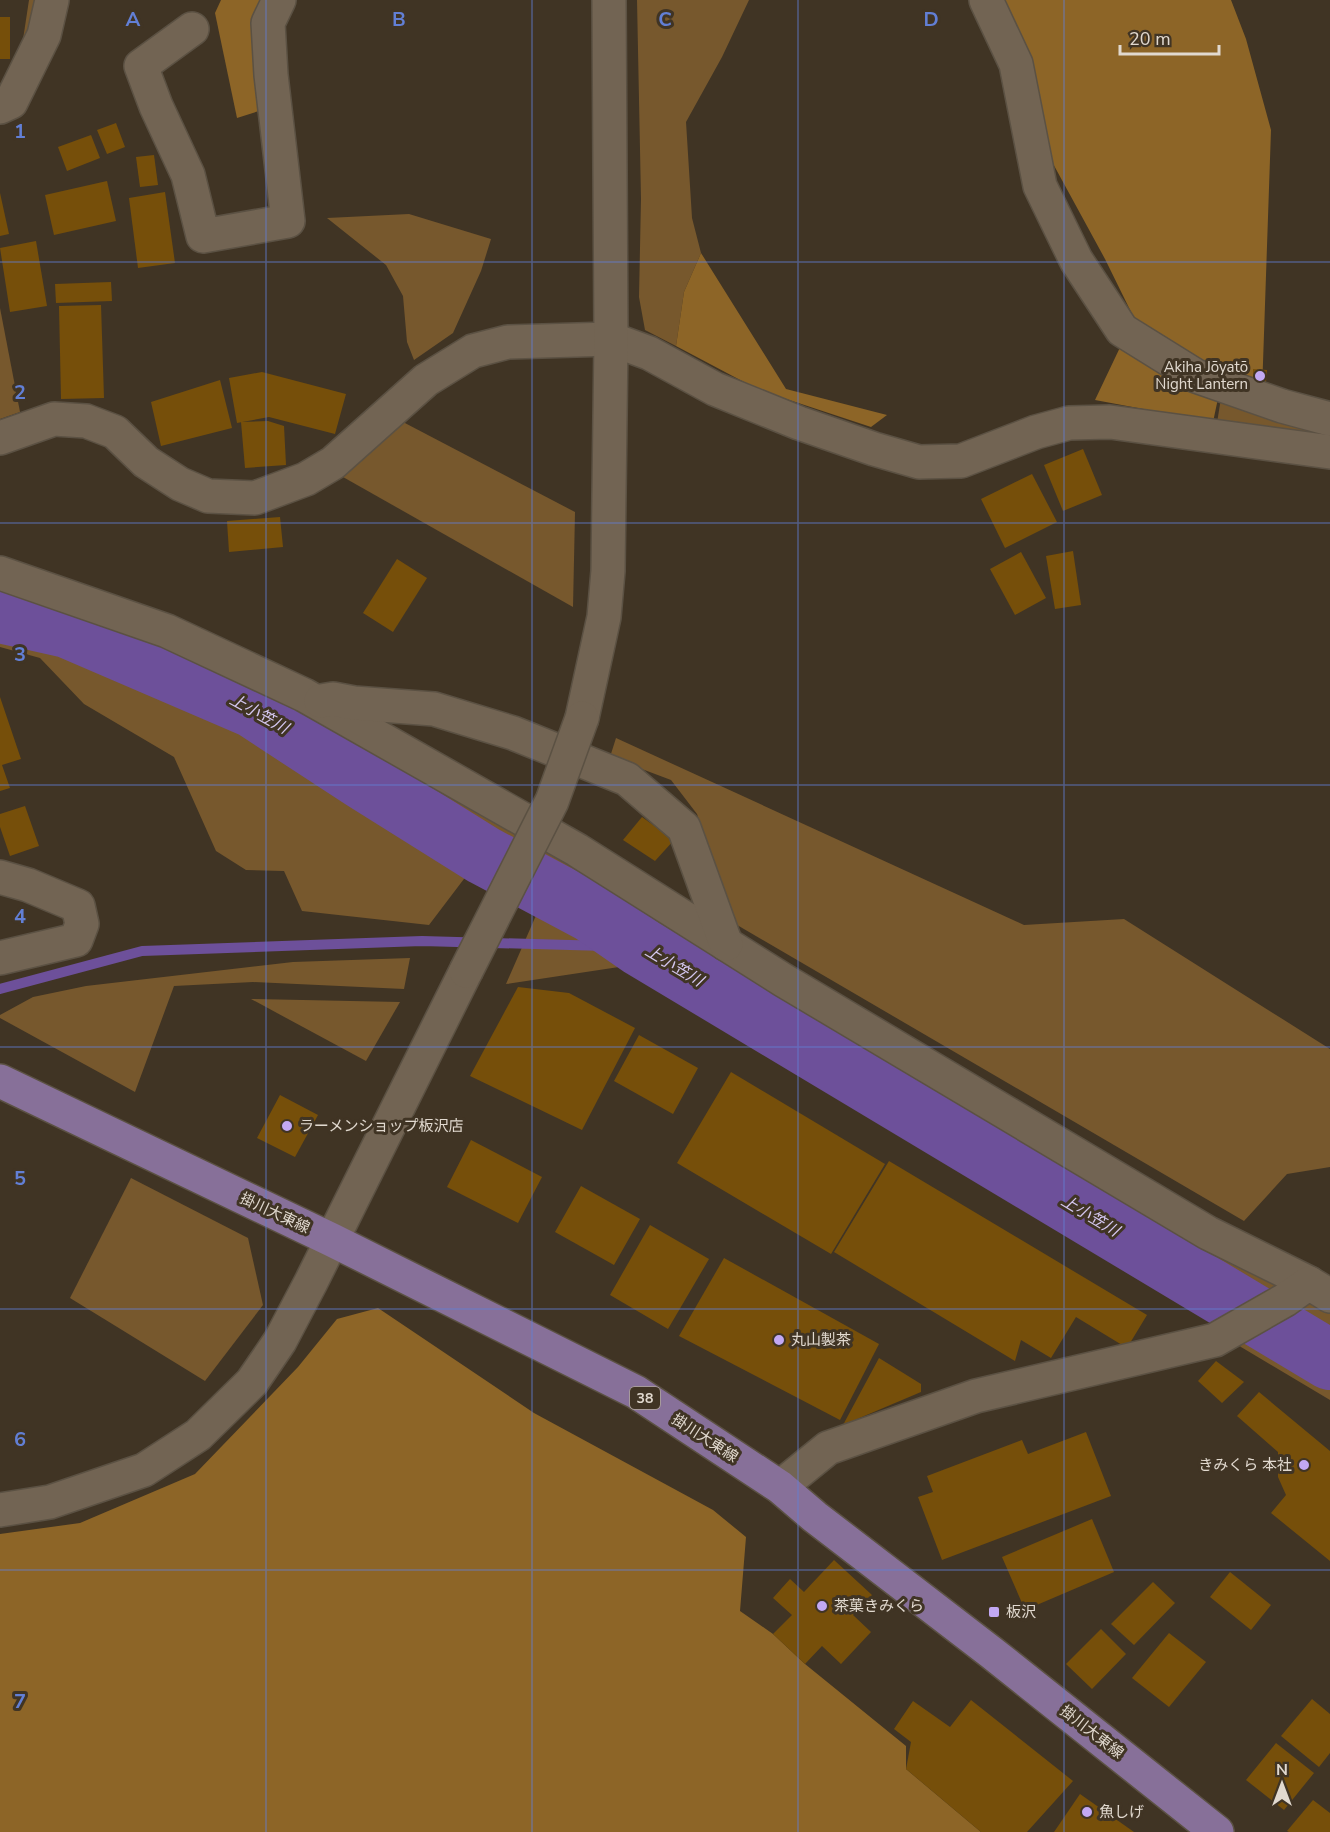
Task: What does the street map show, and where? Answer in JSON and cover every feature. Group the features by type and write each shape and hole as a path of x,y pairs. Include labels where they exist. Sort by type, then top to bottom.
{"main road":[{"name":"掛川大東線","path":"0,1081 332,1240 636,1392 780,1487 815,1517 992,1653 1218,1832"}],"street":[{"path":"0,107 11,102 44,35 52,0"},
{"path":"192,29 141,66 156,106 189,175 202,236 288,221 271,75 268,23 279,0"},
{"path":"0,1510 50,1502 144,1470 198,1435 252,1382 280,1341 552,801 582,718 604,617 608,572 611,339 609,0"},
{"path":"986,0 1016,64 1040,186 1076,260 1122,330 1196,376 1282,406 1330,419"},
{"path":"0,438 54,419 86,421 115,432 146,462 180,484 207,496 255,498 306,479 333,463 426,380 473,351 508,342 611,339 649,352 715,389 874,449 919,462 961,461 1036,432 1069,423 1110,422 1330,452"},
{"path":"0,573 167,631 315,702 577,850 783,980 1308,1293"},
{"path":"315,702 333,699 354,703 434,709 513,733 627,779 684,828 726,944"},
{"path":"0,877 28,885 78,906 82,924 76,940 0,958"},
{"path":"780,1487 828,1448 976,1396 1215,1340 1308,1293"}],"shaded area":[{"path":"29,0 50,0 17,79"},
{"path":"221,0 268,0 265,109 237,118 215,13"},
{"path":"637,0 749,0 722,57 686,122 692,218 701,253 684,292 676,346 645,330 639,297 641,199"},
{"path":"997,0 1231,0 1246,39 1271,130 1262,392 1223,375 1213,422 1095,400 1134,318 1051,160"},
{"path":"409,214 491,239 481,271 453,333 414,360 407,342 403,296 386,265 327,218"},
{"path":"701,253 786,389 887,415 871,427 759,390 676,346 684,292"},
{"path":"0,308 20,412 0,419"},
{"path":"1221,398 1330,427 1330,440 1217,423"},
{"path":"403,422 575,512 573,607 343,477"},
{"path":"0,584 139,632 363,738 841,1033 1330,1309 1330,1400 1241,1347 1188,1302 743,1036 619,967 506,984 541,904 473,867 429,925 302,911 284,871 246,870 216,851 174,757 84,704 40,658 0,647"},
{"path":"616,738 1024,925 1124,919 1330,1049 1330,1167 1287,1174 1244,1221 732,922 697,814 671,780 610,757"},
{"path":"410,958 404,989 253,982 174,986 135,1092 0,1018 0,1015 33,997 86,986 293,962"},
{"path":"251,999 400,1002 366,1061"},
{"path":"131,1178 248,1238 263,1305 205,1381 70,1298"},
{"path":"378,1308 534,1413 713,1510 746,1537 740,1611 773,1634 805,1664 906,1746 906,1769 981,1832 0,1832 0,1534 80,1523 195,1474 298,1367 337,1319"}],"building":[{"path":"0,17 10,17 10,59 0,59"},
{"path":"116,123 125,147 107,154 97,130"},
{"path":"91,135 100,158 67,171 58,147"},
{"path":"154,155 158,185 140,187 136,157"},
{"path":"107,181 116,221 54,235 45,195"},
{"path":"165,192 175,263 138,268 129,198"},
{"path":"0,193 9,234 0,236"},
{"path":"36,241 47,306 10,312 0,248"},
{"path":"111,282 112,301 56,303 55,284"},
{"path":"101,305 104,398 61,399 59,306"},
{"path":"1253,369 1267,370 1266,382 1253,381"},
{"path":"262,372 346,394 335,434 269,417 237,423 229,378"},
{"path":"220,380 232,428 161,446 151,402"},
{"path":"268,421 284,426 286,465 245,468 241,422"},
{"path":"1083,449 1102,495 1063,511 1044,465"},
{"path":"1032,474 1057,522 1005,548 981,499"},
{"path":"280,517 283,547 229,552 227,521"},
{"path":"1073,551 1081,605 1055,609 1046,556"},
{"path":"1021,552 1046,598 1015,615 990,569"},
{"path":"397,559 427,578 393,632 363,613"},
{"path":"0,697 21,759 2,765 10,788 0,791"},
{"path":"25,806 39,846 10,856 0,827 0,814"},
{"path":"642,817 674,840 655,861 623,840"},
{"path":"518,987 569,993 635,1028 582,1130 470,1076"},
{"path":"639,1035 698,1068 673,1114 614,1081"},
{"path":"731,1072 885,1164 831,1254 677,1163"},
{"name":"ラーメンショップ板沢店","path":"280,1095 318,1115 295,1157 257,1138"},
{"path":"471,1140 542,1177 518,1223 447,1187"},
{"path":"889,1161 1147,1315 1127,1348 1076,1317 1051,1358 1021,1340 1015,1361 834,1252"},
{"path":"581,1186 640,1219 614,1265 555,1232"},
{"path":"650,1225 709,1259 668,1329 610,1295"},
{"name":"丸山製茶","path":"724,1258 879,1344 840,1420 679,1336"},
{"path":"879,1358 921,1384 921,1392 843,1425"},
{"path":"1216,1361 1244,1382 1222,1403 1198,1381"},
{"name":"きみくら 本社","path":"1259,1392 1330,1451 1330,1561 1271,1513 1286,1495 1278,1477 1278,1452 1237,1416"},
{"path":"1086,1432 1111,1496 942,1560 918,1497 933,1492 927,1476 1022,1440 1028,1454"},
{"path":"1092,1519 1114,1572 1025,1610 1002,1557"},
{"name":"茶菓きみくら","path":"834,1560 872,1595 853,1615 871,1632 841,1664 822,1646 805,1664 773,1634 792,1615 773,1598 790,1579 804,1592"},
{"path":"1230,1572 1271,1605 1251,1630 1210,1597"},
{"path":"1153,1582 1175,1603 1134,1645 1111,1624"},
{"path":"1101,1629 1126,1654 1092,1689 1066,1664"},
{"path":"1169,1633 1206,1662 1169,1707 1132,1678"},
{"path":"1312,1699 1330,1714 1330,1753 1319,1767 1281,1736"},
{"path":"971,1700 1073,1781 1027,1832 981,1832 906,1769 911,1742 894,1729 913,1701 950,1727"},
{"path":"1276,1743 1314,1773 1284,1810 1246,1780"},
{"name":"魚しげ","path":"1080,1794 1134,1832 1054,1832"},
{"path":"1313,1800 1330,1813 1330,1832 1287,1831"}],"waterway":[{"name":"上小笠川","path":"0,613 67,628 253,708 483,855 592,913 641,947 1330,1360"},
{"path":"0,989 142,951 422,941 641,947"}],"place":[{"name":"Akiha Jōyatō Night Lantern","path":"1260,376"},
{"name":"ラーメンショップ板沢店","path":"287,1126"},
{"name":"丸山製茶","path":"779,1340"},
{"name":"きみくら 本社","path":"1304,1465"},
{"name":"茶菓きみくら","path":"822,1606"},
{"name":"板沢","path":"994,1612"},
{"name":"魚しげ","path":"1087,1812"}]}
